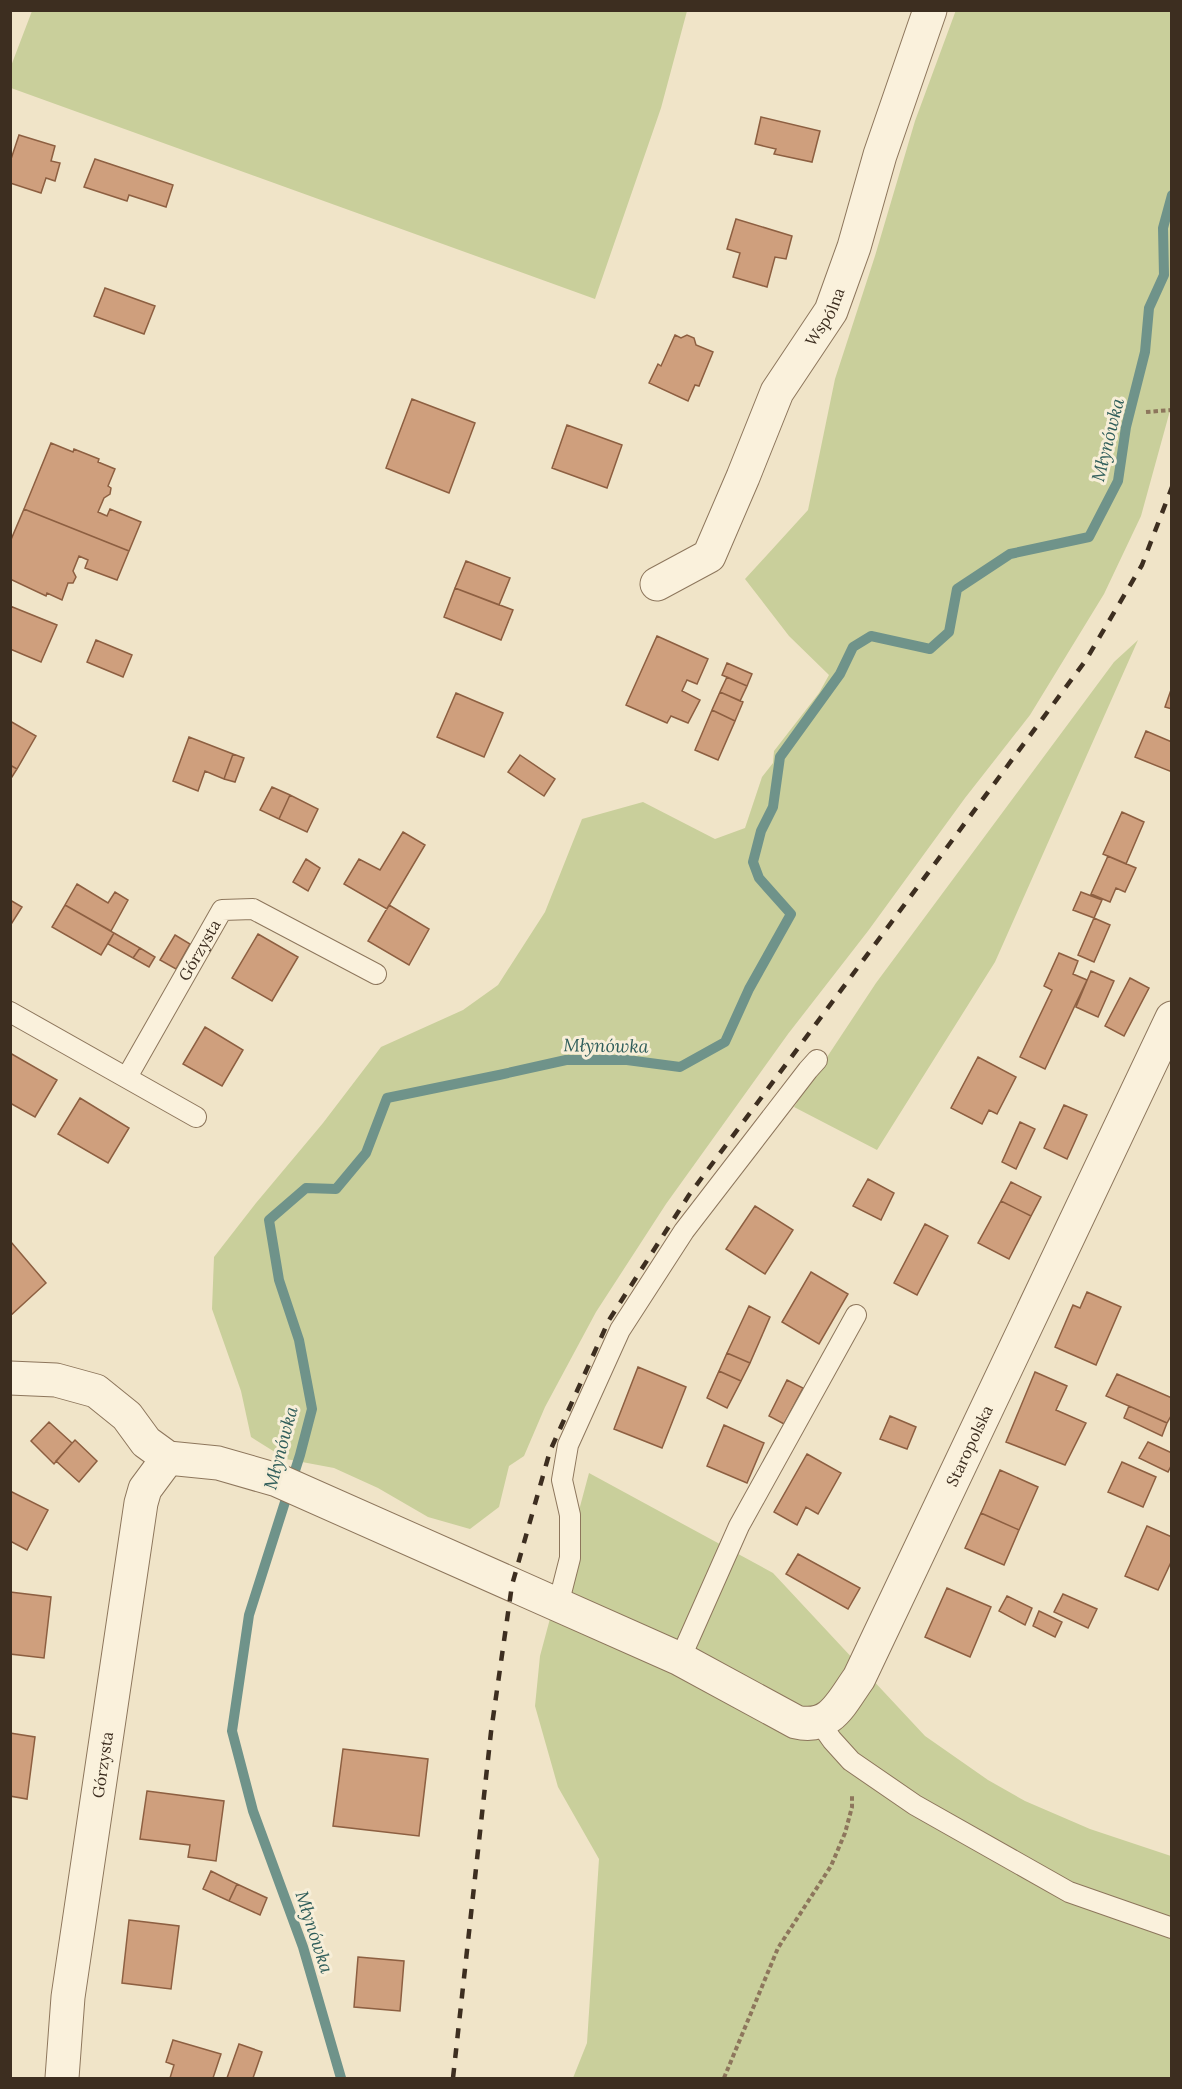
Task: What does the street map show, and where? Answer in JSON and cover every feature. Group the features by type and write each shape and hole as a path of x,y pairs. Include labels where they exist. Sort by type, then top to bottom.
{"street":[{"name":"Wspólna","path":"657,584 709,556 744,477 777,392 831,311 854,248 880,154 930,10"},
{"name":"Staropolska","path":"820,1723 832,1714 859,1678 1172,1018"},
{"path":"10,1378 56,1380 96,1391 127,1416 146,1442 168,1458 218,1463 292,1486 680,1659 796,1722 807,1725 820,1723"},
{"name":"Górzysta","path":"62,2079 68,1997 141,1503 145,1490 168,1458"}],"lane":[{"name":"Górzysta","path":"127,1077 222,910 254,909 376,974"},
{"path":"10,1012 196,1117"},
{"path":"558,1605 570,1558 570,1515 562,1480 568,1445 620,1330 684,1231 813,1065"},
{"path":"680,1659 739,1526 856,1315"},
{"path":"820,1723 851,1761 915,1805 1069,1892 1172,1928"}],"path":[{"path":"1146,412 1172,410"},
{"path":"724,2079 778,1948 831,1866 845,1833 852,1807 851,1761"}],"green space":[{"path":"32,10 687,11 661,108 595,299 11,88 11,66"},
{"path":"956,10 1171,11 1171,407 1141,516 1104,594 1030,715 788,1034 666,1204 596,1312 545,1407 524,1456 509,1466 499,1507 470,1529 428,1517 378,1488 334,1468 286,1459 251,1437 241,1391 212,1309 214,1257 323,1123 381,1047 463,1010 498,985 545,912 582,819 643,802 715,839 745,828 762,777 773,763 774,751 819,693 829,675 789,636 745,579 808,510 835,379 915,121"},
{"path":"1138,640 995,962 877,1150 794,1107 876,983 1114,662"},
{"path":"589,1473 773,1573 925,1736 988,1780 1025,1801 1090,1829 1171,1856 1171,2078 573,2078 587,2043 599,1859 558,1787 535,1706 540,1656"}],"building":[{"path":"761,117 820,131 812,162 774,154 776,149 755,144"},
{"path":"19,135 55,146 51,161 60,163 55,181 46,178 41,193 10,183 10,162"},
{"path":"95,159 173,185 166,207 129,195 127,201 84,187"},
{"path":"736,219 792,236 786,259 775,257 767,287 733,277 740,253 727,249"},
{"path":"105,288 155,306 144,334 94,316"},
{"path":"675,335 681,338 687,335 694,338 696,345 713,352 699,386 695,385 688,401 649,383 658,364 661,366"},
{"path":"412,399 475,423 449,493 386,468"},
{"path":"567,425 622,445 607,488 552,468"},
{"path":"51,443 99,459 98,462 115,469 108,486 111,488 110,494 104,498 98,512 107,516 110,509 141,522 129,551 24,509"},
{"path":"24,509 129,551 117,580 85,568 88,560 79,556 73,571 76,577 73,583 68,583 62,600 47,593 46,596 10,579 10,542"},
{"path":"466,561 510,578 499,605 455,588"},
{"path":"455,588 513,610 501,640 444,617"},
{"path":"10,606 57,625 41,662 10,649"},
{"path":"657,636 708,659 697,684 687,680 682,691 700,700 688,723 671,716 667,723 626,705"},
{"path":"96,640 132,655 123,677 87,662"},
{"path":"727,663 752,674 747,686 722,675"},
{"path":"727,677 747,686 740,701 720,692"},
{"path":"1172,687 1172,709 1165,707"},
{"path":"720,692 743,702 735,721 712,710"},
{"path":"456,693 503,713 484,757 437,737"},
{"path":"712,710 735,721 718,760 695,750"},
{"path":"10,721 36,736 17,769 10,765"},
{"path":"1146,731 1172,742 1172,772 1135,757"},
{"path":"189,737 233,754 224,779 205,771 198,791 173,781"},
{"path":"233,754 244,758 235,782 224,779"},
{"path":"520,755 555,779 544,796 508,772"},
{"path":"10,765 17,769 10,780"},
{"path":"272,787 290,795 279,819 260,810"},
{"path":"290,795 318,809 307,832 279,819"},
{"path":"1122,812 1144,822 1126,864 1103,854"},
{"path":"403,832 425,845 387,909 344,884 359,859 380,870"},
{"path":"1108,856 1136,868 1125,892 1116,888 1110,902 1091,894"},
{"path":"306,859 320,868 308,891 293,882"},
{"path":"77,884 108,903 115,892 128,900 111,931 65,905"},
{"path":"1081,892 1102,900 1094,918 1073,910"},
{"path":"10,900 22,907 10,926"},
{"path":"65,905 114,933 101,955 52,927"},
{"path":"389,905 429,929 409,965 368,941"},
{"path":"1094,918 1110,925 1094,962 1078,955"},
{"path":"114,933 140,948 133,958 108,944"},
{"path":"258,934 298,957 272,1001 232,978"},
{"path":"175,935 190,944 176,969 160,960"},
{"path":"140,948 155,957 149,967 133,958"},
{"path":"1059,953 1078,961 1073,974 1087,980 1045,1069 1020,1057 1052,990 1044,986"},
{"path":"1091,971 1114,981 1098,1017 1076,1007"},
{"path":"1130,978 1149,988 1124,1036 1105,1026"},
{"path":"205,1027 243,1050 222,1086 183,1064"},
{"path":"10,1053 57,1080 35,1117 10,1103"},
{"path":"978,1057 1016,1077 997,1114 989,1110 982,1124 951,1108"},
{"path":"80,1098 129,1128 108,1163 58,1134"},
{"path":"1064,1105 1087,1115 1067,1159 1044,1148"},
{"path":"1020,1122 1035,1129 1016,1169 1002,1162"},
{"path":"868,1179 894,1193 881,1220 853,1206"},
{"path":"1011,1182 1041,1197 1031,1216 1001,1201"},
{"path":"1001,1201 1031,1216 1009,1259 978,1243"},
{"path":"755,1206 793,1230 765,1274 726,1249"},
{"path":"925,1224 948,1236 917,1295 894,1283"},
{"path":"10,1243 46,1283 10,1316"},
{"path":"811,1272 848,1294 819,1344 782,1322"},
{"path":"1087,1292 1121,1307 1096,1365 1055,1347 1073,1305 1080,1308"},
{"path":"749,1306 770,1317 750,1363 727,1353"},
{"path":"727,1353 750,1363 741,1381 719,1371"},
{"path":"638,1367 686,1387 662,1448 614,1429"},
{"path":"719,1371 741,1381 727,1408 707,1398"},
{"path":"1035,1372 1067,1386 1056,1410 1086,1423 1065,1465 1006,1442"},
{"path":"1117,1374 1172,1398 1172,1414 1167,1423 1106,1396"},
{"path":"787,1380 803,1388 784,1424 769,1416"},
{"path":"1129,1406 1167,1423 1162,1436 1124,1418"},
{"path":"890,1416 916,1427 907,1449 880,1439"},
{"path":"49,1422 72,1443 54,1464 31,1441"},
{"path":"724,1425 764,1443 747,1483 707,1466"},
{"path":"75,1440 97,1461 79,1482 56,1461"},
{"path":"1148,1442 1172,1453 1172,1464 1168,1472 1139,1458"},
{"path":"807,1454 841,1473 818,1514 806,1507 797,1525 774,1512"},
{"path":"1122,1462 1156,1477 1143,1507 1108,1492"},
{"path":"1000,1470 1038,1487 1019,1530 981,1513"},
{"path":"10,1491 48,1510 27,1550 10,1541"},
{"path":"981,1513 1019,1530 1004,1565 965,1548"},
{"path":"1147,1526 1172,1537 1172,1560 1158,1590 1125,1576"},
{"path":"798,1554 860,1588 848,1609 786,1574"},
{"path":"947,1588 991,1607 970,1657 925,1637"},
{"path":"10,1592 51,1597 44,1658 10,1654"},
{"path":"1063,1594 1097,1609 1088,1628 1054,1612"},
{"path":"1007,1596 1032,1608 1025,1625 999,1611"},
{"path":"1039,1611 1062,1622 1055,1637 1033,1626"},
{"path":"10,1733 35,1737 27,1799 10,1796"},
{"path":"343,1749 428,1759 419,1836 333,1826"},
{"path":"147,1791 224,1801 216,1861 188,1857 190,1845 140,1839"},
{"path":"211,1871 237,1884 229,1901 203,1889"},
{"path":"237,1884 267,1898 260,1915 229,1901"},
{"path":"129,1920 179,1926 171,1989 122,1983"},
{"path":"358,1957 404,1961 400,2011 354,2007"},
{"path":"173,2040 221,2054 213,2078 170,2078 174,2065 166,2062"},
{"path":"239,2044 262,2052 253,2078 227,2078"}],"waterway":[{"name":"Młynówka","path":"341,2078 303,1947 253,1811 232,1731 249,1615 300,1455 312,1409 299,1340 279,1280 269,1220 306,1188 336,1189 366,1153 387,1098 566,1060 627,1060 680,1067 725,1042 749,989 791,914 759,878 753,862 761,831 773,807 780,757 840,674 853,647 871,636 930,649 949,632 957,589 1010,554 1089,537 1118,481 1126,427 1145,352 1149,308 1164,275 1163,228 1172,195"}],"railway":[{"path":"453,2078 491,1732 512,1585 550,1451 609,1320 689,1195 1086,660 1142,565 1172,487"}]}
